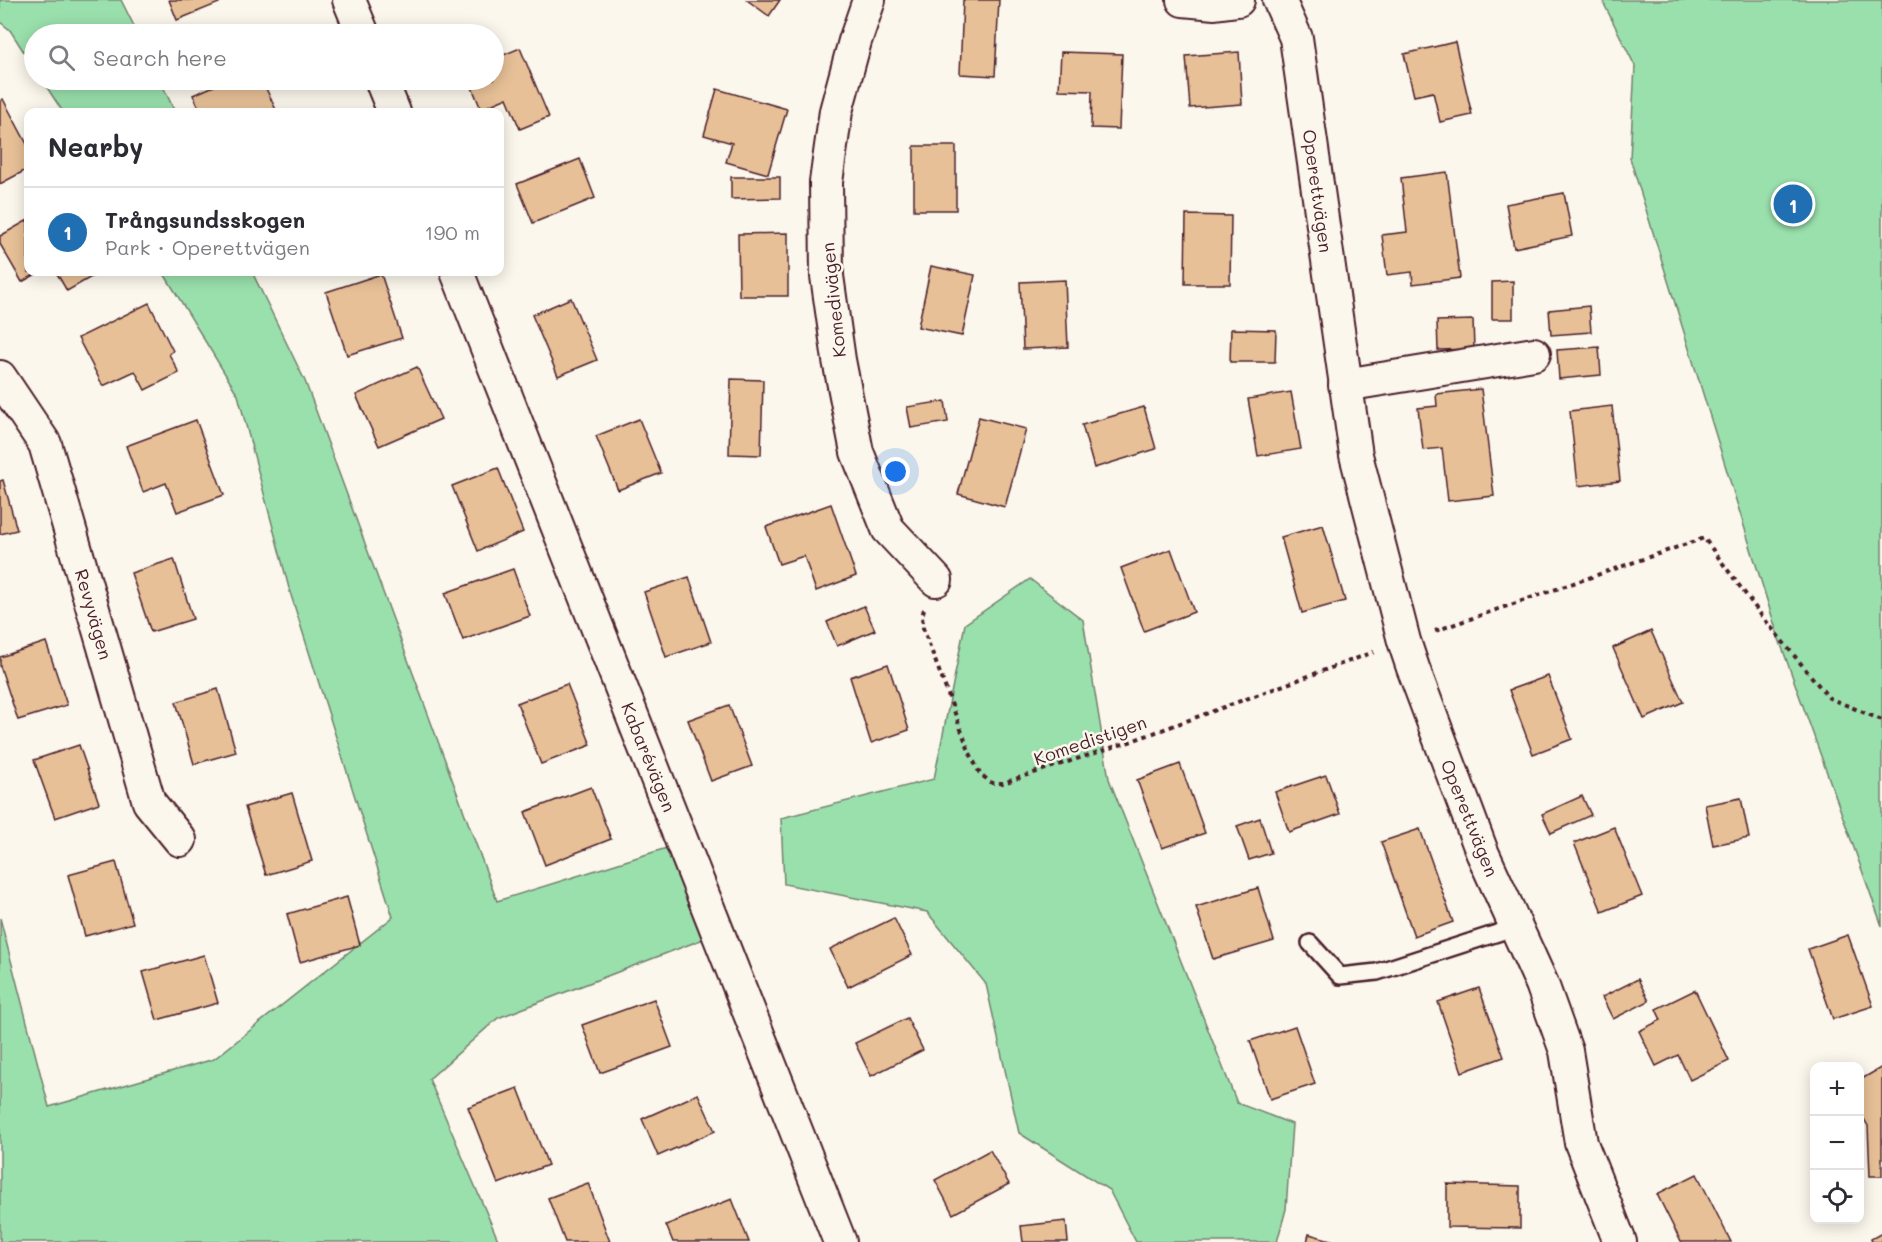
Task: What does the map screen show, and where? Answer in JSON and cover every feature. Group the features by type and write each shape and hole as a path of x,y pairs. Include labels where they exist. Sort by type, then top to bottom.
{"street":[{"path":"349,0 359,24"},
{"name":"Komedivägen","path":"869,0 855,41 835,123 826,182 827,276 839,360 857,452 888,529 936,580"},
{"path":"1183,0 1215,3 1238,0"},
{"name":"Operettvägen","path":"1280,0 1296,38 1356,455 1404,641 1482,852 1542,984 1566,1051 1581,1143 1620,1242"},
{"path":"385,90 392,108"},
{"name":"Kabarévägen","path":"459,276 840,1242"},
{"path":"1346,385 1534,354"},
{"name":"Revyvägen","path":"2,386 45,444 149,801 180,840"}],"lane":[{"path":"1310,943 1340,976 1377,972 1516,927"}],"path":[{"path":"1404,641 1538,597 1704,538 1761,615 1829,698 1882,720"},
{"name":"Komedistigen","path":"936,580 922,616 922,628 969,751 980,774 992,783 1003,783 1129,742 1404,641"}],"green space":[{"path":"0,0 121,0 133,24 24,24 24,52 10,30 0,22"},
{"path":"1605,0 1882,0 1882,926 1779,639 1630,158 1635,66 1604,4"},
{"path":"49,90 165,90 173,108 60,108"},
{"path":"165,276 254,276 305,381 497,901 670,847 706,938 498,1018 429,1079 499,1242 0,1242 0,918 49,1107 214,1059 393,917 290,592 238,395"},
{"path":"1030,579 1083,620 1109,779 1237,1103 1292,1124 1286,1209 1277,1242 1136,1242 1109,1190 1019,1133 986,984 927,912 784,884 781,818 934,779 965,624"}],"building":[{"path":"169,0 217,0 219,3 177,20"},
{"path":"747,0 780,0 769,16"},
{"path":"963,0 999,0 995,76 960,74"},
{"path":"1455,42 1472,115 1440,122 1433,92 1414,96 1404,54"},
{"path":"520,48 549,117 520,129 507,98 481,108 473,90 504,90 504,55"},
{"path":"1061,52 1122,54 1119,129 1091,128 1092,91 1059,90"},
{"path":"1239,52 1242,104 1190,108 1186,56"},
{"path":"717,89 787,109 768,174 726,162 732,143 704,135"},
{"path":"205,90 267,90 275,108 199,108 193,95"},
{"path":"3,99 24,138 24,171 0,184 0,101"},
{"path":"914,146 956,146 956,210 914,210"},
{"path":"580,159 595,198 533,223 517,184"},
{"path":"1447,172 1460,278 1413,284 1412,272 1387,275 1382,235 1407,232 1401,178"},
{"path":"731,177 780,177 780,198 731,199"},
{"path":"1564,193 1572,236 1514,248 1506,204"},
{"path":"1186,215 1231,216 1230,284 1185,284"},
{"path":"24,222 24,276 33,276 22,282 0,244 0,236"},
{"path":"788,233 788,296 739,296 738,234"},
{"path":"931,266 975,275 962,336 918,327"},
{"path":"58,276 93,276 67,291"},
{"path":"375,276 382,276 402,338 347,355 326,292"},
{"path":"1065,280 1068,347 1023,349 1020,282"},
{"path":"1513,281 1513,319 1492,319 1492,282"},
{"path":"571,298 597,360 558,376 532,315"},
{"path":"149,303 173,351 169,354 179,373 145,390 135,371 103,386 78,338"},
{"path":"1589,306 1591,332 1551,335 1549,310"},
{"path":"1473,320 1474,349 1438,350 1437,321"},
{"path":"1231,329 1276,330 1275,362 1230,362"},
{"path":"1599,347 1601,375 1559,379 1557,350"},
{"path":"417,367 441,419 379,446 356,395"},
{"path":"731,379 763,380 761,455 729,454"},
{"path":"1481,389 1494,496 1448,501 1442,448 1423,450 1418,408 1437,406 1436,394"},
{"path":"1291,392 1301,449 1258,456 1248,399"},
{"path":"945,401 948,422 911,428 907,407"},
{"path":"1612,406 1620,481 1578,486 1570,411"},
{"path":"1144,407 1156,449 1094,468 1082,425"},
{"path":"979,417 1026,429 1005,507 958,494"},
{"path":"639,419 661,473 618,490 596,436"},
{"path":"196,420 224,495 177,512 166,483 143,492 126,446"},
{"path":"498,468 523,532 478,551 452,486"},
{"path":"3,480 17,530 0,534 0,481"},
{"path":"831,504 856,576 816,591 804,556 779,564 766,527"},
{"path":"1323,525 1345,601 1302,613 1281,537"},
{"path":"1171,549 1194,612 1144,631 1121,568"},
{"path":"174,559 193,619 151,632 131,573"},
{"path":"513,569 530,616 463,640 445,593"},
{"path":"689,577 711,642 666,657 644,592"},
{"path":"864,606 875,630 837,646 827,622"},
{"path":"1651,631 1683,702 1644,719 1613,648"},
{"path":"46,642 67,705 18,720 0,666 0,657"},
{"path":"888,664 909,730 871,743 850,677"},
{"path":"1548,676 1572,739 1533,754 1509,690"},
{"path":"567,684 591,745 541,764 517,703"},
{"path":"218,689 236,752 194,764 176,702"},
{"path":"729,705 752,766 711,781 688,720"},
{"path":"79,745 99,803 55,818 34,760"},
{"path":"1180,764 1205,833 1162,848 1137,780"},
{"path":"1326,775 1340,814 1289,832 1275,792"},
{"path":"591,787 611,839 545,865 525,812"},
{"path":"292,793 312,861 266,875 245,807"},
{"path":"1582,796 1591,815 1551,833 1542,814"},
{"path":"1741,798 1749,838 1713,845 1705,805"},
{"path":"1260,818 1271,853 1249,860 1237,826"},
{"path":"1614,827 1642,896 1602,912 1574,843"},
{"path":"1420,829 1453,922 1414,936 1381,842"},
{"path":"116,862 133,923 85,936 68,875"},
{"path":"1258,888 1274,941 1213,959 1196,907"},
{"path":"347,897 360,945 300,962 287,914"},
{"path":"894,918 912,955 848,987 830,949"},
{"path":"1848,935 1873,1006 1833,1019 1808,949"},
{"path":"204,955 218,1003 157,1020 143,972"},
{"path":"1638,979 1649,1001 1613,1019 1602,997"},
{"path":"1479,988 1504,1057 1462,1072 1438,1002"},
{"path":"1695,990 1729,1061 1690,1080 1678,1055 1656,1066 1639,1031 1661,1020 1656,1009"},
{"path":"654,999 672,1047 600,1073 582,1025"},
{"path":"907,1018 923,1050 871,1076 855,1043"},
{"path":"1295,1026 1315,1084 1270,1099 1250,1041"},
{"path":"1882,1067 1882,1176 1870,1176 1868,1126 1864,1119 1864,1078"},
{"path":"518,1088 548,1165 498,1184 468,1107"},
{"path":"698,1094 715,1131 658,1156 642,1119"},
{"path":"990,1150 1009,1184 953,1214 935,1180"},
{"path":"1697,1174 1731,1242 1681,1242 1657,1194"},
{"path":"588,1183 610,1242 565,1242 548,1198"},
{"path":"1447,1184 1520,1186 1520,1228 1447,1227"},
{"path":"732,1199 749,1242 673,1242 666,1225"},
{"path":"1066,1221 1068,1242 1023,1242 1021,1226"},
{"path":"1882,1233 1882,1242 1872,1242 1871,1239"},
{"path":"1309,1234 1338,1242 1307,1242"}],"place":[{"name":"Trångsundsskogen","path":"1793,204"}]}
